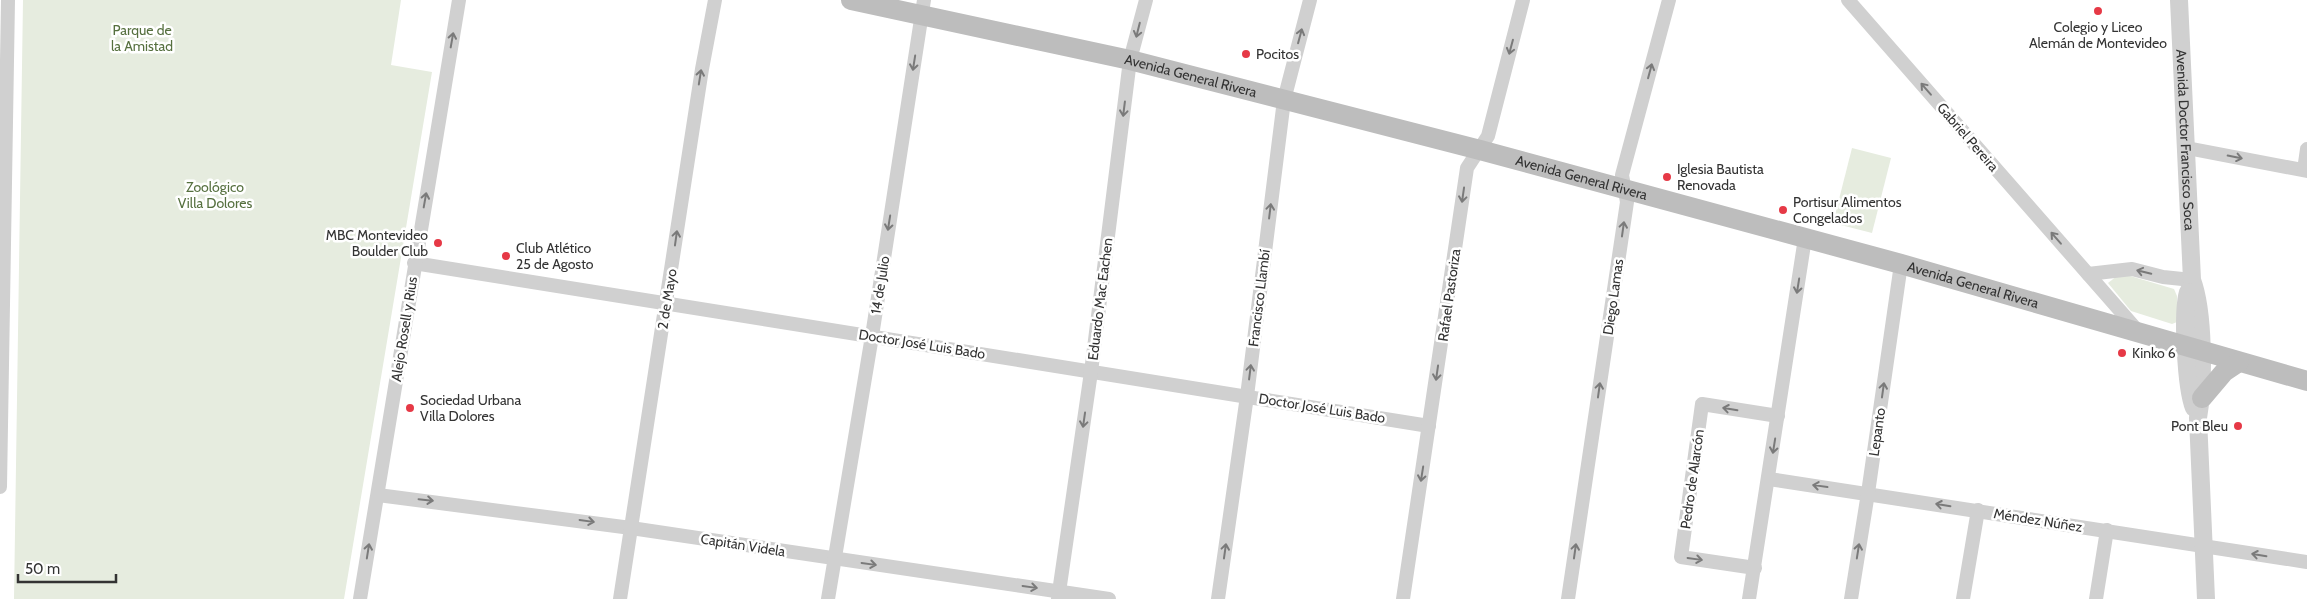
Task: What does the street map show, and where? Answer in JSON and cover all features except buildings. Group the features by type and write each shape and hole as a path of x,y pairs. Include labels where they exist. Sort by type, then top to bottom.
{"main road":[{"name":"Avenida General Rivera","path":"851,0 923,7 1480,150 1901,264 2137,330 2193,349 2307,381"},
{"path":"2202,398 2224,372 2239,362"}],"street":[{"path":"0,487 1,217 4,43 8,0"},
{"name":"Alejo Rosell y Rius","path":"360,599 414,263 459,0"},
{"name":"2 de Mayo","path":"620,599 702,69 715,0"},
{"name":"Eduardo Mac Eachen","path":"1059,595 1091,372 1130,60 1146,0"},
{"name":"Francisco Llambí","path":"1218,599 1247,396 1284,100 1310,0"},
{"name":"Rafael Pastoriza","path":"1403,599 1467,168 1488,136 1523,0"},
{"name":"Diego Lamas","path":"1568,599 1627,202 1622,175 1669,0"},
{"name":"Gabriel Pereira","path":"1848,0 2137,330"},
{"name":"Avenida Doctor Francisco Soca","path":"2179,0 2192,280 2197,294 2190,398 2198,418"},
{"name":"14 de Julio","path":"828,599 872,336 923,7"},
{"path":"2187,148 2306,171 2307,149"},
{"path":"1749,599 1806,238"},
{"name":"Doctor José Luis Bado","path":"414,263 1429,426"},
{"name":"Lepanto","path":"1851,599 1901,264"},
{"path":"2088,274 2132,268 2163,276 2192,280"},
{"name":"Avenida Doctor Francisco Soca","path":"2193,349 2202,398 2198,418 2206,599"},
{"name":"Pedro de Alarcón","path":"1755,568 1681,557 1702,404 1778,416"},
{"name":"Méndez Núñez","path":"1768,479 2307,562"},
{"name":"Capitán Videla","path":"378,495 631,528 835,558 1059,595 1109,599"},
{"path":"1963,599 1978,510"},
{"path":"2096,599 2107,530"}],"green space":[{"name":"Zoológico Villa Dolores","path":"23,0 401,0 391,65 432,72 344,599 14,599"},
{"path":"1852,148 1891,158 1872,233 1833,223"},
{"path":"2127,275 2174,289 2177,296 2177,322 2172,324 2131,311 2108,283 2117,276"}],"place":[{"name":"Colegio y Liceo Alemán de Montevideo","path":"2098,11"},
{"name":"Pocitos","path":"1246,54"},
{"name":"Iglesia Bautista Renovada","path":"1667,177"},
{"name":"Portisur Alimentos Congelados","path":"1783,210"},
{"name":"MBC Montevideo Boulder Club","path":"438,243"},
{"name":"Club Atlético 25 de Agosto","path":"506,256"},
{"name":"Kinko 6","path":"2122,353"},
{"name":"Sociedad Urbana Villa Dolores","path":"410,408"},
{"name":"Pont Bleu","path":"2238,426"}],"park label":[{"name":"Parque de la Amistad","path":"142,38"}]}
